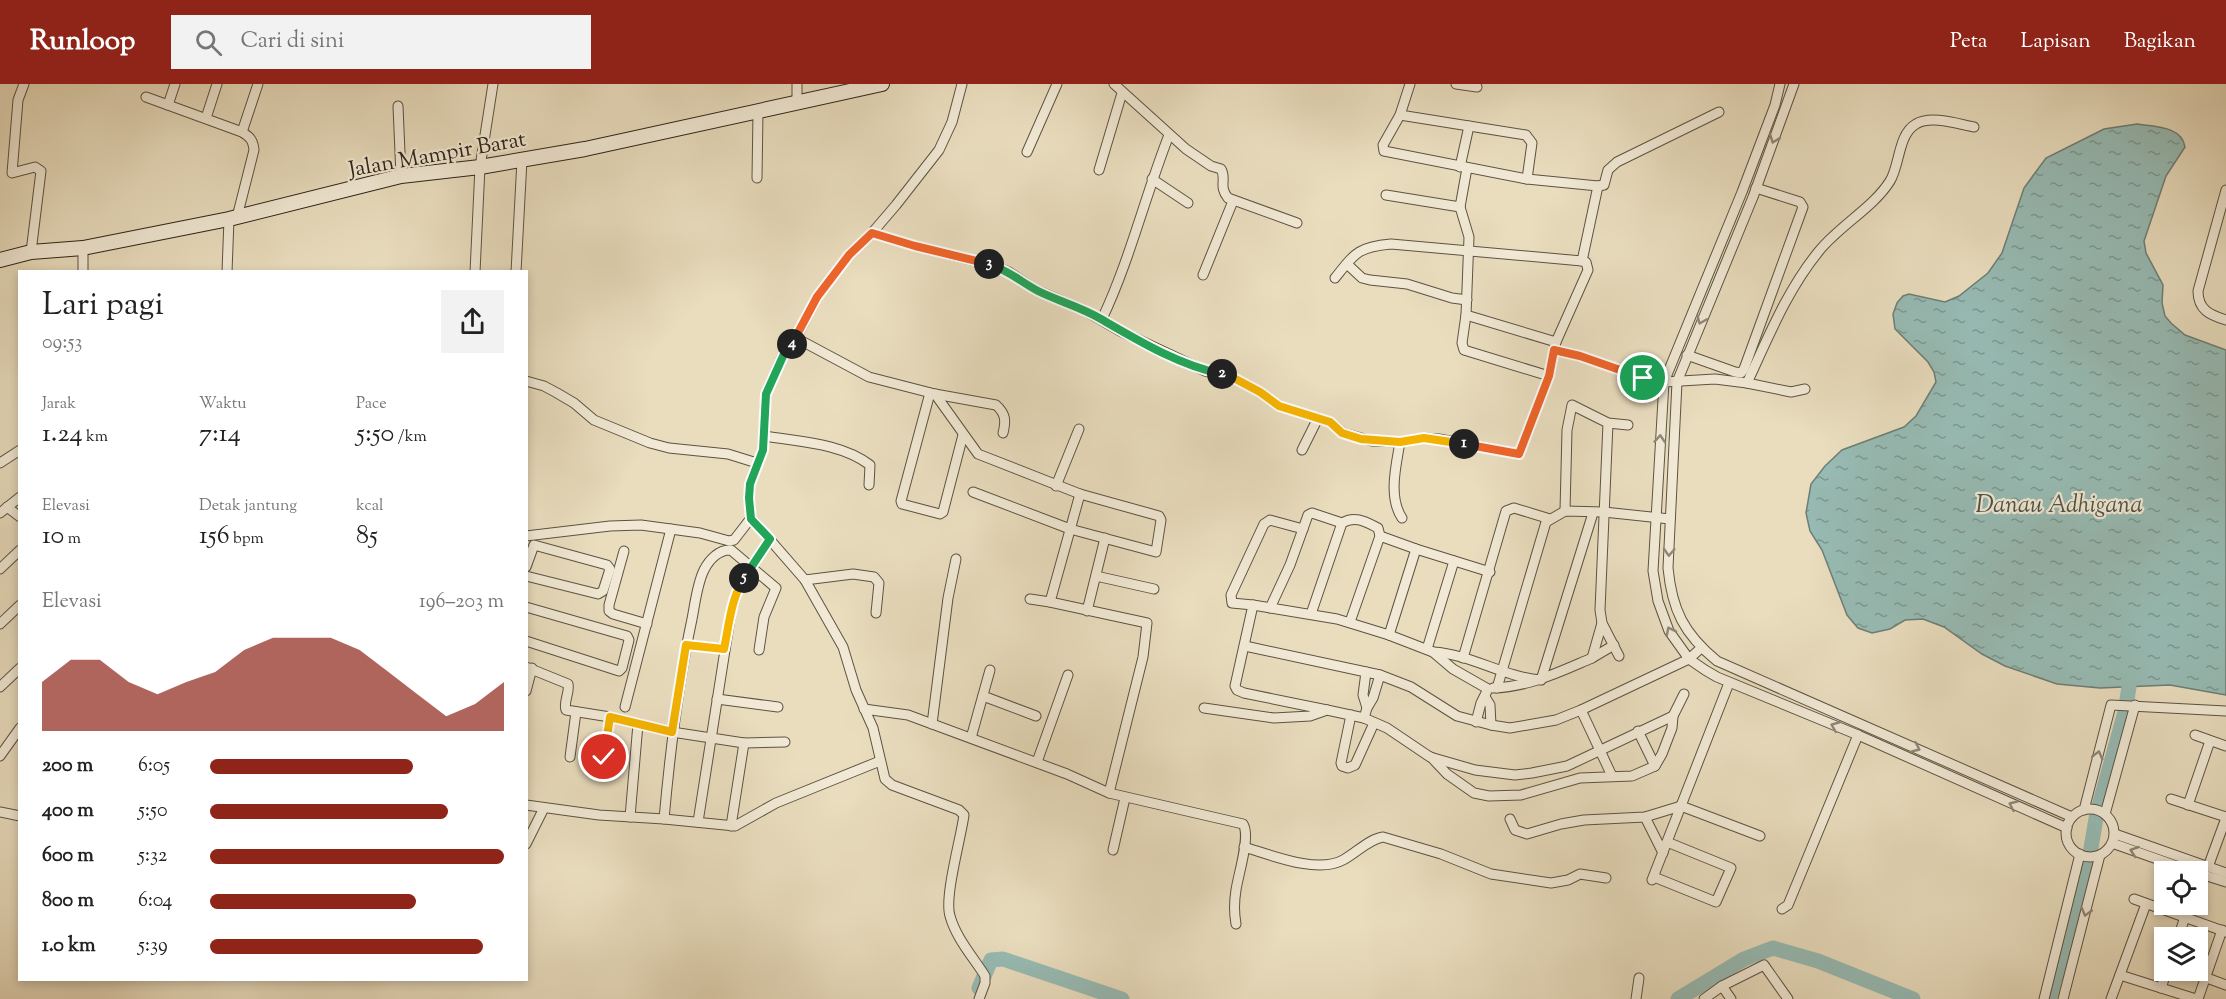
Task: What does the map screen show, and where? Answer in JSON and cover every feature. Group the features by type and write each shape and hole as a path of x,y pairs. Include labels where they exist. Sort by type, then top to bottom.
{"street":[{"path":"12,173 18,100 24,84"},
{"path":"168,105 175,84"},
{"path":"206,118 217,84"},
{"path":"242,132 258,84"},
{"path":"475,270 480,167 493,84"},
{"path":"797,84 797,103"},
{"name":"Jalan Mampir Barat","path":"0,260 31,252 83,248 233,218 401,176 522,160 882,84"},
{"path":"962,84 952,122 939,150 872,233 849,255 817,297 796,338 784,354 766,394 763,450 750,484 749,498 751,519 805,580 843,647 864,709 873,728 885,779 892,785 959,810 964,815 949,898 949,914 955,929 985,976 979,999"},
{"path":"1027,152 1057,84"},
{"path":"1114,84 1155,119 1169,135 1200,159 1221,169 1224,193 1233,201 1297,223"},
{"path":"1410,84 1400,115 1383,145 1384,151 1527,179 1598,186 1604,185 1608,170 1617,162 1719,112"},
{"path":"1456,84 1477,87"},
{"path":"1780,84 1775,105 1742,192 1664,382 1653,571 1658,601 1670,631 1689,659 1717,677 1858,735 2067,828"},
{"path":"1794,84 1755,192 1686,355 1677,382 1668,568 1673,602 1683,624 1701,648 1717,661 2072,817"},
{"path":"1099,170 1122,93"},
{"path":"146,96 242,132 253,142 254,150 233,218 226,270"},
{"path":"398,106 401,176"},
{"path":"758,112 758,178"},
{"path":"1400,115 1528,137 1532,143 1527,179"},
{"path":"1747,383 1780,310 1819,250 1863,208 1875,200 1892,179 1906,134 1911,127 1917,123 1929,121 1974,127"},
{"path":"1469,126 1460,207 1469,237 1467,300 1462,344 1464,350 1549,376"},
{"path":"1101,319 1127,260 1152,179 1169,135"},
{"path":"516,270 522,160"},
{"path":"0,175 35,167 41,171 31,252"},
{"path":"1152,179 1188,203"},
{"path":"1582,261 1598,186"},
{"path":"2226,190 2198,291 2198,300 2202,309 2226,320"},
{"path":"1686,355 1741,373 1803,207 1800,201 1755,192 1742,192"},
{"path":"1386,195 1460,207"},
{"path":"1203,275 1233,201"},
{"path":"872,233 995,266 1009,272 1036,290 1101,319 1120,331 1204,371 1230,376 1260,392 1279,406 1330,422 1342,433 1361,439 1400,442 1424,438 1439,439 1519,454 1549,376 1555,346 1588,270 1586,262 1391,244 1371,246 1360,250 1335,278"},
{"path":"83,248 83,270"},
{"path":"1347,264 1362,278 1407,284 1443,296 1467,300"},
{"path":"1466,315 1643,378 1664,382 1715,379 1791,392 1805,389"},
{"path":"796,338 869,377 932,393 996,405 1005,417 1003,433"},
{"path":"528,382 557,393 594,420 650,443 669,448 728,454 758,464"},
{"path":"932,393 902,504 940,514 944,512 963,435"},
{"path":"932,393 978,454 1056,486 1161,518 1155,552 1070,529 973,492"},
{"path":"1565,511 1567,430 1572,405 1608,423 1628,424"},
{"path":"1302,450 1318,418"},
{"path":"1592,658 1602,623 1600,585 1608,423"},
{"path":"1056,486 1079,429"},
{"path":"765,436 824,446 863,459 870,465 868,485"},
{"path":"1400,442 1395,480 1395,508 1402,518"},
{"path":"0,463 18,451"},
{"path":"1050,602 1080,494"},
{"path":"18,498 4,510 18,516"},
{"path":"1463,658 1508,509 1514,508 1550,519"},
{"path":"1476,722 1481,703 1502,672 1544,526 1550,519 1565,511 1604,512 1670,519"},
{"path":"1270,608 1287,573 1306,517 1312,513 1342,523"},
{"path":"1541,680 1593,513"},
{"path":"528,562 534,545 531,535 610,526 641,525 729,541 734,540 751,519"},
{"path":"1311,614 1342,523 1356,519 1378,528 1380,536 1350,622"},
{"path":"1303,529 1270,520 1264,525 1230,599 1232,603 1350,622 1430,651 1446,653 1526,679 1541,680"},
{"path":"625,707 671,529"},
{"path":"1380,536 1490,572"},
{"path":"1087,611 1105,538"},
{"path":"698,822 731,612 739,586 770,539"},
{"path":"528,576 598,594 603,591 610,569 607,565 534,545"},
{"path":"1389,636 1416,549"},
{"path":"664,819 672,732 686,645 704,570 718,553 724,550 731,550 776,588 764,617 759,650"},
{"path":"624,551 609,611 647,624"},
{"path":"0,569 18,552"},
{"path":"932,724 936,707 948,598 956,559"},
{"path":"1430,651 1454,561"},
{"path":"805,580 853,574 874,577 879,583 876,613"},
{"path":"1096,576 1154,589"},
{"path":"1030,598 1147,623 1143,657 1109,794"},
{"path":"1253,605 1235,686 1237,690 1364,718 1430,757 1447,774 1474,793 1489,796 1521,795 1580,778 1632,776 1655,766 1668,741 1673,716 1684,694"},
{"path":"0,609 4,620 18,607"},
{"path":"528,608 627,636 629,640 622,668 619,671 528,642"},
{"path":"1602,623 1619,656"},
{"path":"686,645 724,649"},
{"path":"1245,645 1380,675 1411,687 1457,716 1510,728 1556,720 1581,710 1689,659 1701,648"},
{"path":"1430,651 1453,669 1490,691 1541,680 1592,658 1614,645"},
{"path":"529,667 568,684 565,709 672,732 744,743 785,742"},
{"path":"0,687 18,670"},
{"path":"971,738 990,670"},
{"path":"1366,672 1363,695 1366,708"},
{"path":"1037,762 1068,675"},
{"path":"1364,718 1380,675"},
{"path":"1667,842 1731,868 1716,902 1653,878 1663,853 1667,842 1681,806 1730,683"},
{"path":"1490,691 1491,725"},
{"path":"983,696 1036,716"},
{"path":"717,699 778,707"},
{"path":"2085,810 2111,705 2115,703 2226,711"},
{"path":"2103,813 2133,705"},
{"path":"1204,708 1274,718 1310,716 1327,710"},
{"path":"864,709 908,715 1037,762 1109,794 1244,824 1245,847 1234,912 1236,924"},
{"path":"1581,710 1612,776"},
{"path":"570,757 576,712"},
{"path":"1351,715 1342,766 1350,768 1355,765 1374,723"},
{"path":"1430,757 1475,770 1515,775 1567,766 1673,716"},
{"path":"604,757 610,717"},
{"path":"630,817 638,724"},
{"path":"0,756 18,731"},
{"path":"1638,731 1655,766"},
{"path":"1782,909 1788,905 1858,735"},
{"path":"2195,735 2226,746"},
{"path":"2188,804 2210,741"},
{"path":"731,826 744,743"},
{"path":"528,805 599,815 739,825 776,803 880,761"},
{"path":"1962,782 1966,770"},
{"path":"1113,850 1125,798"},
{"path":"2171,799 2226,818 2208,867 2226,873"},
{"path":"1510,819 1515,830 1527,834 1584,820 1645,817 1681,806 1760,836"},
{"path":"528,840 544,808"},
{"path":"2063,999 2099,856 2114,839 2113,824 2103,813 2085,810 2072,817 2067,828 2067,840 2072,850 2082,855 2099,856"},
{"path":"0,812 18,816"},
{"path":"1645,817 1663,853"},
{"path":"1245,847 1287,861 1331,865 1354,854 1374,839 1383,837 1441,854 1491,874 1551,883 1568,880 1581,874 1606,878"},
{"path":"2114,839 2188,861"},
{"path":"2114,839 2169,861"},
{"path":"2044,999 2082,855"},
{"path":"2208,876 2226,882"},
{"path":"2134,899 2224,931 2208,975"},
{"path":"2111,999 2146,904"},
{"path":"2182,927 2185,917"},
{"path":"1704,999 1722,986 1764,965 1788,999"},
{"path":"2120,975 2197,999 2206,981"},
{"path":"1636,999 1639,978"},
{"path":"2208,978 2226,985"},
{"path":"2161,988 2163,981"},
{"path":"1722,986 1731,999"}],"water":[{"name":"Danau Adhigana","path":"2137,124 2173,131 2183,140 2185,147 2166,176 2144,241 2146,253 2163,285 2162,303 2165,316 2185,335 2226,350 2226,695 2170,685 2100,688 2057,684 2005,666 1982,654 1944,627 1923,619 1905,620 1890,629 1872,633 1858,628 1847,615 1822,550 1810,531 1806,513 1811,484 1825,466 1842,450 1904,427 1916,416 1936,382 1934,372 1928,362 1895,329 1893,314 1897,303 1903,296 1909,294 1945,302 1959,296 1988,273 2002,253 2024,188 2046,158 2104,129"}],"waterway":[{"path":"2049,999 2086,877 2097,813 2125,712 2129,687"},
{"path":"1678,999 1744,959 1773,948 1818,961 1913,999"},
{"path":"979,988 991,960 1003,959 1122,999"}],"route":[{"path":"604,757 610,717 672,732 686,645 724,649 739,586 770,539 751,519 749,498 750,484 763,450 766,394 784,354 796,338 817,297 849,255 872,233 995,266 1009,272 1036,290 1082,309 1120,331 1204,371 1230,376 1260,392 1279,406 1330,422 1342,433 1361,439 1400,442 1424,438 1439,439 1519,454 1549,376 1554,350 1580,356 1643,378"}]}
